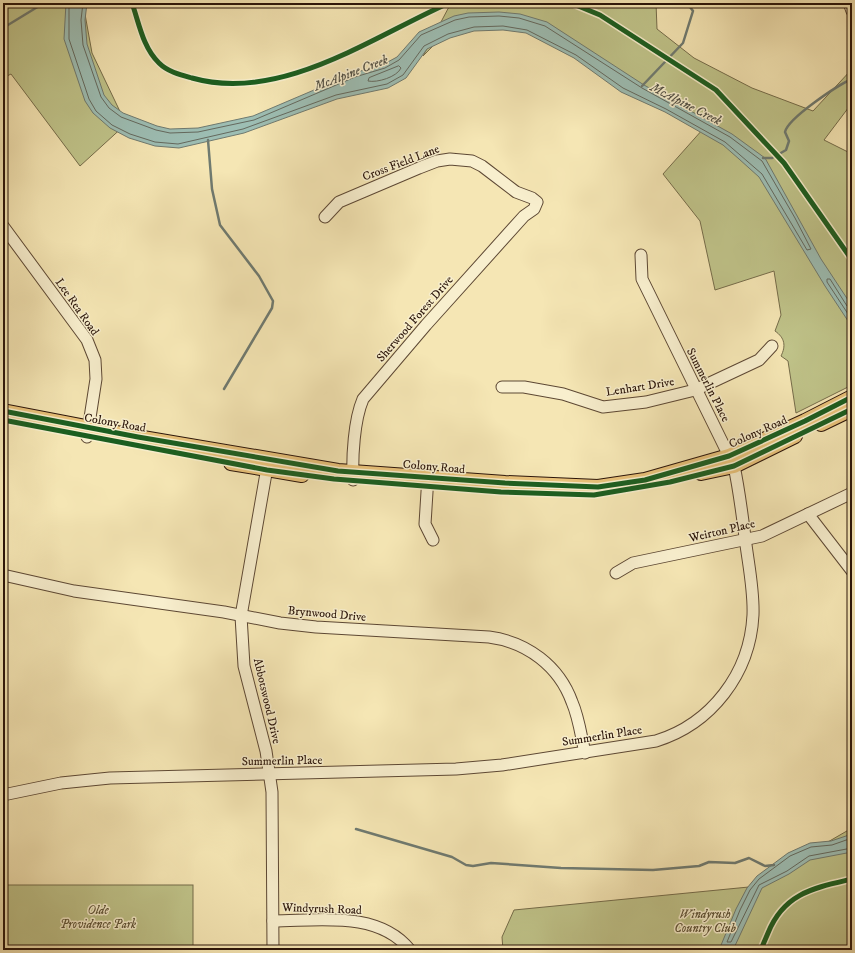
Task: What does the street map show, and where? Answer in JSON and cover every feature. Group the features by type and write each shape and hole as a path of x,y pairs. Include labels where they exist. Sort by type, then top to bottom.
{"main road":[{"name":"Colony Road","path":"732,461 852,397"},
{"name":"Colony Road","path":"3,420 88,432 268,465 334,479 352,476 427,481 501,492 594,495 670,482 732,461 852,409"},
{"name":"Colony Road","path":"3,411 88,432"}],"street":[{"path":"849,3 852,11"},
{"name":"Cross Field Lane","path":"325,217 339,202 437,161 450,159 472,162 482,166 516,192 532,198"},
{"name":"Sherwood Forest Drive","path":"352,476 359,408 363,399 426,325 518,222 534,210 537,202 532,198"},
{"name":"Lee Rea Road","path":"3,226 87,340 95,360 96,379 88,432"},
{"name":"Summerlin Place","path":"3,795 61,783 94,779 456,769 502,765 640,744 667,737 694,724 714,707 725,694 741,664 750,635 753,616 751,571 745,539 740,495 732,461 695,390 642,279 641,255"},
{"name":"Lenhart Drive","path":"502,388 524,387 563,394 603,406 646,402 695,390 759,360 772,346"},
{"name":"Abbotswood Drive","path":"268,465 241,616 244,666 270,774 272,792 273,950"},
{"path":"427,481 425,524 433,540"},
{"name":"Weirton Place","path":"616,573 633,563 762,536 852,493"},
{"path":"808,514 852,571"},
{"name":"Brynwood Drive","path":"3,575 74,591 316,627 489,637 512,642 539,657 561,680 573,703 585,753"},
{"name":"Windyrush Road","path":"273,921 344,921 371,924 392,934 410,950"}],"green space":[{"path":"4,3 83,3 92,53 126,124 80,166 11,74 3,78"},
{"path":"451,3 656,3 657,29 694,58 752,88 813,111 852,69 852,103 824,140 852,154 852,385 796,413 788,361 781,356 784,349 784,342 781,336 775,331 781,315 774,271 715,290 700,221 663,174 703,129 526,20 451,28 423,56"},
{"name":"Windyrush Country Club","path":"852,828 852,950 503,950 502,937 514,910 759,886 776,872"},
{"name":"Olde Providence Park","path":"3,885 193,885 193,950 3,950"}],"water":[{"path":"66,3 87,3 85,20 87,44 104,95 112,105 123,113 157,126 170,129 198,128 253,116 354,73 384,64 397,57 419,32 454,16 468,13 499,12 520,14 547,22 644,85 732,134 765,158 821,259 852,306 852,327 825,286 759,177 723,145 665,112 621,92 574,58 526,33 503,30 474,31 450,38 427,49 406,78 388,88 337,99 244,133 179,148 155,146 129,138 110,128 93,113 85,101 64,39"},
{"path":"852,834 852,852 810,860 789,874 762,888 733,950 719,950 736,909 747,888 757,876 788,853 810,843 831,841"}],"waterway":[{"path":"3,28 44,3"},
{"name":"McAlpine Creek","path":"642,86 683,43 693,11 687,3"},
{"path":"763,158 772,158 786,150 789,141 785,132 788,126 814,102 852,79"},
{"path":"208,140 212,189 220,225 259,276 273,301 272,308 224,389"},
{"path":"356,829 452,857 466,865 473,866 491,863 561,868 653,870 699,866 709,862 735,863 749,858 765,866 774,865"}],"cycle path":[{"path":"132,3 145,43 159,63 166,69 188,77 225,83 259,82 292,74 325,63 449,3"},
{"path":"571,3 600,15 716,90 784,163 852,260"},
{"path":"3,411 138,437 338,471 505,483 598,487 645,480 729,456 805,421 852,397"},
{"path":"3,420 267,470 334,479 501,492 594,495 670,482 734,466 852,409"},
{"path":"761,950 775,920 783,909 792,901 813,889 852,879"}]}
